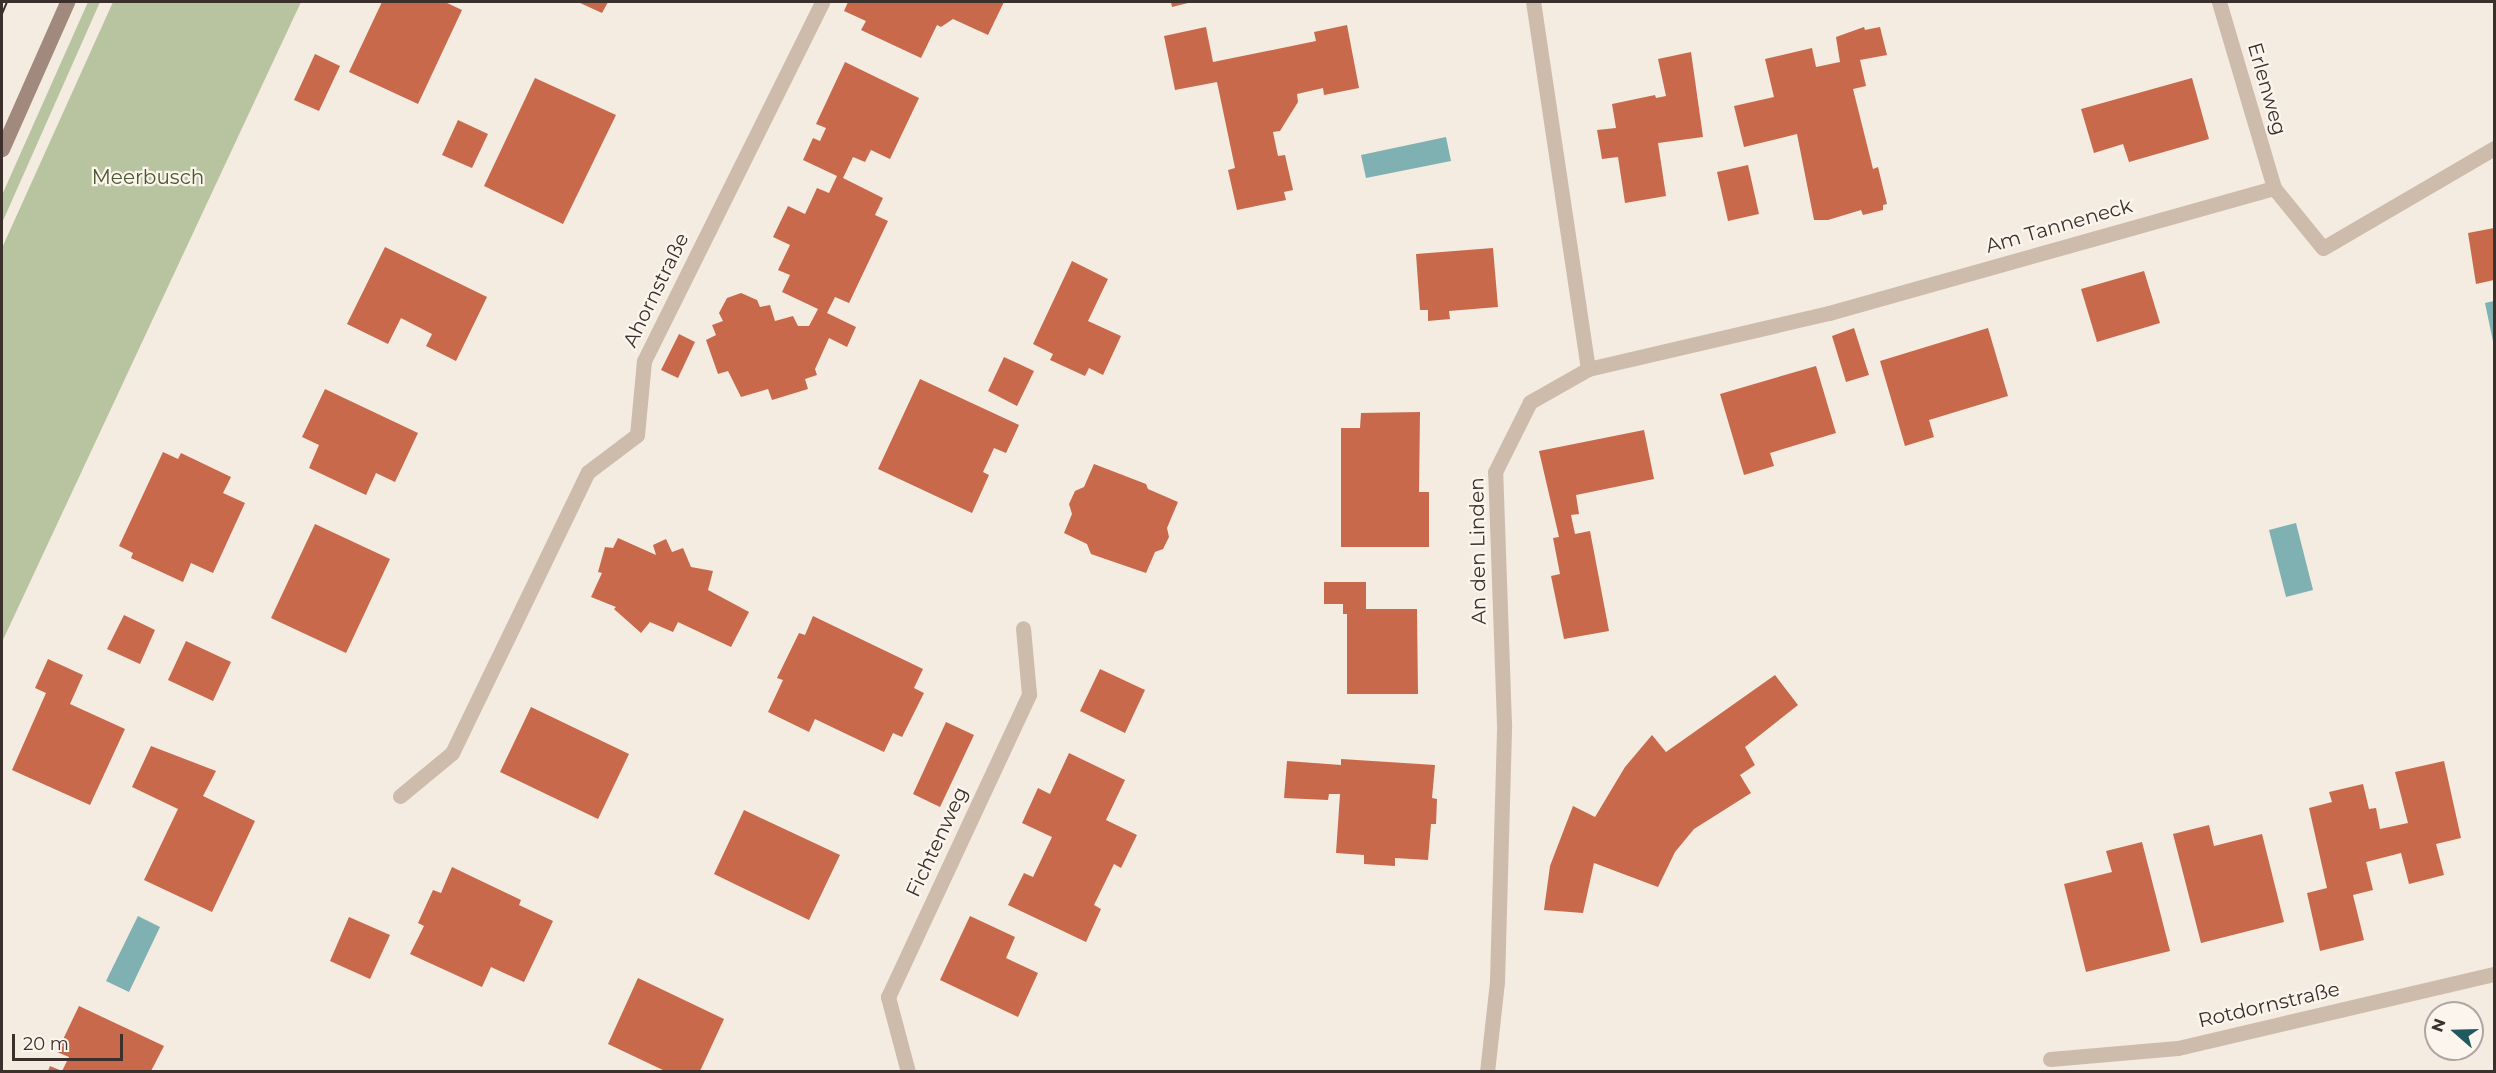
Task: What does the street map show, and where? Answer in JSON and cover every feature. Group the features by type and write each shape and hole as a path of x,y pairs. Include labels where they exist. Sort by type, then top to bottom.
{"main road":[{"path":"2,149 68,2"}],"street":[{"name":"Ahornstraße","path":"399,796 452,753 588,472 637,435 644,361 822,2"},
{"path":"1533,2 1588,369"},
{"name":"Erlenweg","path":"2219,2 2274,188"},
{"path":"2274,188 2323,248 2494,148"},
{"name":"Am Tanneneck","path":"1588,369 1829,313 2274,188"},
{"name":"An den Linden","path":"1487,1071 1497,981 1504,724 1495,472 1530,402 1588,369"},
{"name":"Fichtenweg","path":"908,1071 888,997 1029,694 1023,628"},
{"name":"Rotdornstraße","path":"2050,1059 2178,1048 2494,974"}],"green space":[{"path":"88,2 100,2 2,223 2,195"},
{"name":"Meerbusch","path":"113,2 301,2 2,642 2,248"}],"water":[{"path":"1446,137 1451,161 1366,178 1361,155"},
{"path":"2494,301 2494,346 2485,303"},
{"path":"2296,523 2313,590 2286,597 2269,530"},
{"path":"138,916 160,927 129,992 106,981"}],"building":[{"path":"382,2 445,2 462,10 418,104 349,72"},
{"path":"578,2 608,2 602,13"},
{"path":"848,2 1004,2 988,35 953,19 941,27 937,25 921,58 861,30 866,21 844,11"},
{"path":"1171,2 1192,2 1172,7"},
{"path":"1347,25 1359,88 1324,95 1323,88 1297,94 1298,102 1280,131 1273,132 1278,156 1285,155 1293,190 1284,192 1286,200 1237,210 1228,170 1235,168 1217,82 1175,90 1164,36 1206,27 1213,62 1316,41 1314,32"},
{"path":"1864,27 1865,30 1880,27 1887,55 1860,60 1866,86 1853,89 1873,169 1878,167 1887,204 1883,205 1883,210 1863,215 1861,210 1828,220 1814,220 1797,134 1744,147 1734,106 1774,97 1765,59 1812,48 1816,67 1840,62 1836,37"},
{"path":"1691,52 1703,137 1658,143 1666,196 1625,203 1618,157 1602,159 1597,130 1616,128 1612,104 1655,95 1656,98 1666,96 1658,59"},
{"path":"315,54 340,66 319,111 294,100"},
{"path":"845,62 919,98 890,159 871,150 865,162 853,157 843,178 883,198 875,215 888,221 849,303 835,297 827,313 856,327 847,347 829,338 815,369 817,375 805,379 808,389 772,400 768,389 741,397 728,371 718,374 706,340 716,335 712,325 723,321 719,313 727,298 741,293 757,300 760,307 770,305 775,321 793,316 798,326 809,326 818,309 782,292 790,275 778,270 790,245 773,237 788,206 805,214 817,188 829,193 837,176 803,160 813,138 820,141 826,128 816,124"},
{"path":"535,78 616,115 563,224 484,186"},
{"path":"2192,78 2209,139 2129,162 2123,144 2094,153 2081,109"},
{"path":"458,120 488,134 472,168 442,155"},
{"path":"1748,165 1759,214 1728,221 1717,172"},
{"path":"2494,228 2494,280 2476,284 2468,233"},
{"path":"385,247 487,297 456,361 426,346 432,334 401,318 388,344 347,324"},
{"path":"1493,248 1498,307 1449,311 1450,319 1428,321 1428,310 1420,310 1416,254"},
{"path":"1072,261 1108,279 1088,321 1121,336 1103,375 1089,368 1085,376 1050,360 1053,354 1033,344"},
{"path":"2144,271 2160,323 2097,342 2081,289"},
{"path":"1854,328 1869,375 1846,382 1832,336"},
{"path":"1988,328 2008,396 1929,420 1934,437 1905,446 1880,361"},
{"path":"679,334 695,342 678,378 661,370"},
{"path":"1004,357 1034,371 1017,406 988,391"},
{"path":"1816,366 1836,433 1770,453 1774,466 1744,475 1720,394"},
{"path":"920,379 1019,425 1006,453 994,448 983,472 989,475 972,513 878,469"},
{"path":"325,389 418,433 395,482 376,473 366,495 309,468 319,445 302,437"},
{"path":"1420,412 1419,492 1429,492 1429,547 1341,547 1341,428 1360,428 1361,413"},
{"path":"1644,430 1654,479 1576,495 1579,514 1571,515 1575,534 1590,531 1609,631 1564,639 1551,576 1560,574 1553,538 1559,537 1539,451"},
{"path":"163,452 178,459 181,453 231,477 223,493 245,503 213,573 191,563 183,582 131,558 133,553 119,546"},
{"path":"1094,464 1146,484 1148,489 1178,502 1167,528 1169,537 1163,549 1155,552 1146,573 1091,554 1087,544 1064,533 1072,514 1069,504 1075,491 1084,487"},
{"path":"315,524 390,559 346,653 271,618"},
{"path":"618,538 656,555 653,545 666,539 672,552 683,548 691,567 713,571 708,590 749,612 731,647 678,622 673,632 650,622 641,633 614,609 616,607 591,597 602,573 598,572 605,547 613,548"},
{"path":"1324,582 1366,582 1366,609 1417,609 1418,694 1347,694 1347,614 1343,614 1343,604 1324,604"},
{"path":"124,615 155,630 140,664 107,649"},
{"path":"813,616 923,669 914,688 924,693 902,737 893,733 884,752 815,719 809,732 768,712 783,680 777,678 799,633 805,635"},
{"path":"186,641 231,662 213,701 168,680"},
{"path":"48,659 83,675 70,704 125,729 90,805 12,770 46,693 35,688"},
{"path":"1100,669 1145,690 1125,733 1080,711"},
{"path":"1775,675 1798,705 1745,747 1755,765 1740,775 1751,793 1694,829 1675,852 1658,887 1594,863 1583,913 1544,910 1550,866 1573,806 1595,817 1625,767 1652,735 1666,752"},
{"path":"531,707 629,754 598,819 500,772"},
{"path":"946,722 974,735 940,807 913,794"},
{"path":"151,746 216,771 203,796 255,821 212,912 144,880 178,809 132,787"},
{"path":"1069,753 1125,780 1106,820 1137,835 1121,868 1114,864 1094,905 1101,909 1086,942 1008,905 1024,873 1033,877 1052,837 1022,823 1038,788 1050,794"},
{"path":"1341,759 1435,765 1432,798 1437,799 1436,824 1431,824 1428,860 1395,858 1395,866 1364,864 1364,855 1336,853 1340,794 1329,794 1328,800 1284,798 1287,761 1341,765"},
{"path":"2444,761 2461,838 2436,844 2444,875 2409,884 2401,853 2366,862 2373,890 2353,895 2364,940 2320,951 2307,893 2327,888 2309,808 2332,802 2329,792 2363,784 2369,809 2376,808 2380,829 2408,823 2395,772"},
{"path":"744,810 840,855 809,920 714,874"},
{"path":"2209,825 2214,846 2262,834 2284,922 2201,943 2173,834"},
{"path":"2142,842 2170,951 2086,972 2064,884 2112,872 2106,851"},
{"path":"452,867 521,900 519,905 553,921 524,982 491,967 482,987 410,954 424,926 418,923 433,890 441,893"},
{"path":"970,916 1015,937 1006,958 1038,973 1018,1017 940,980"},
{"path":"349,917 390,935 370,979 330,961"},
{"path":"638,978 724,1019 700,1071 665,1071 608,1044"},
{"path":"79,1006 164,1046 151,1071 62,1071 69,1057 57,1052"},
{"path":"50,1066 62,1071 48,1071"}],"tram line":[{"path":"2,14 7,2"}]}
